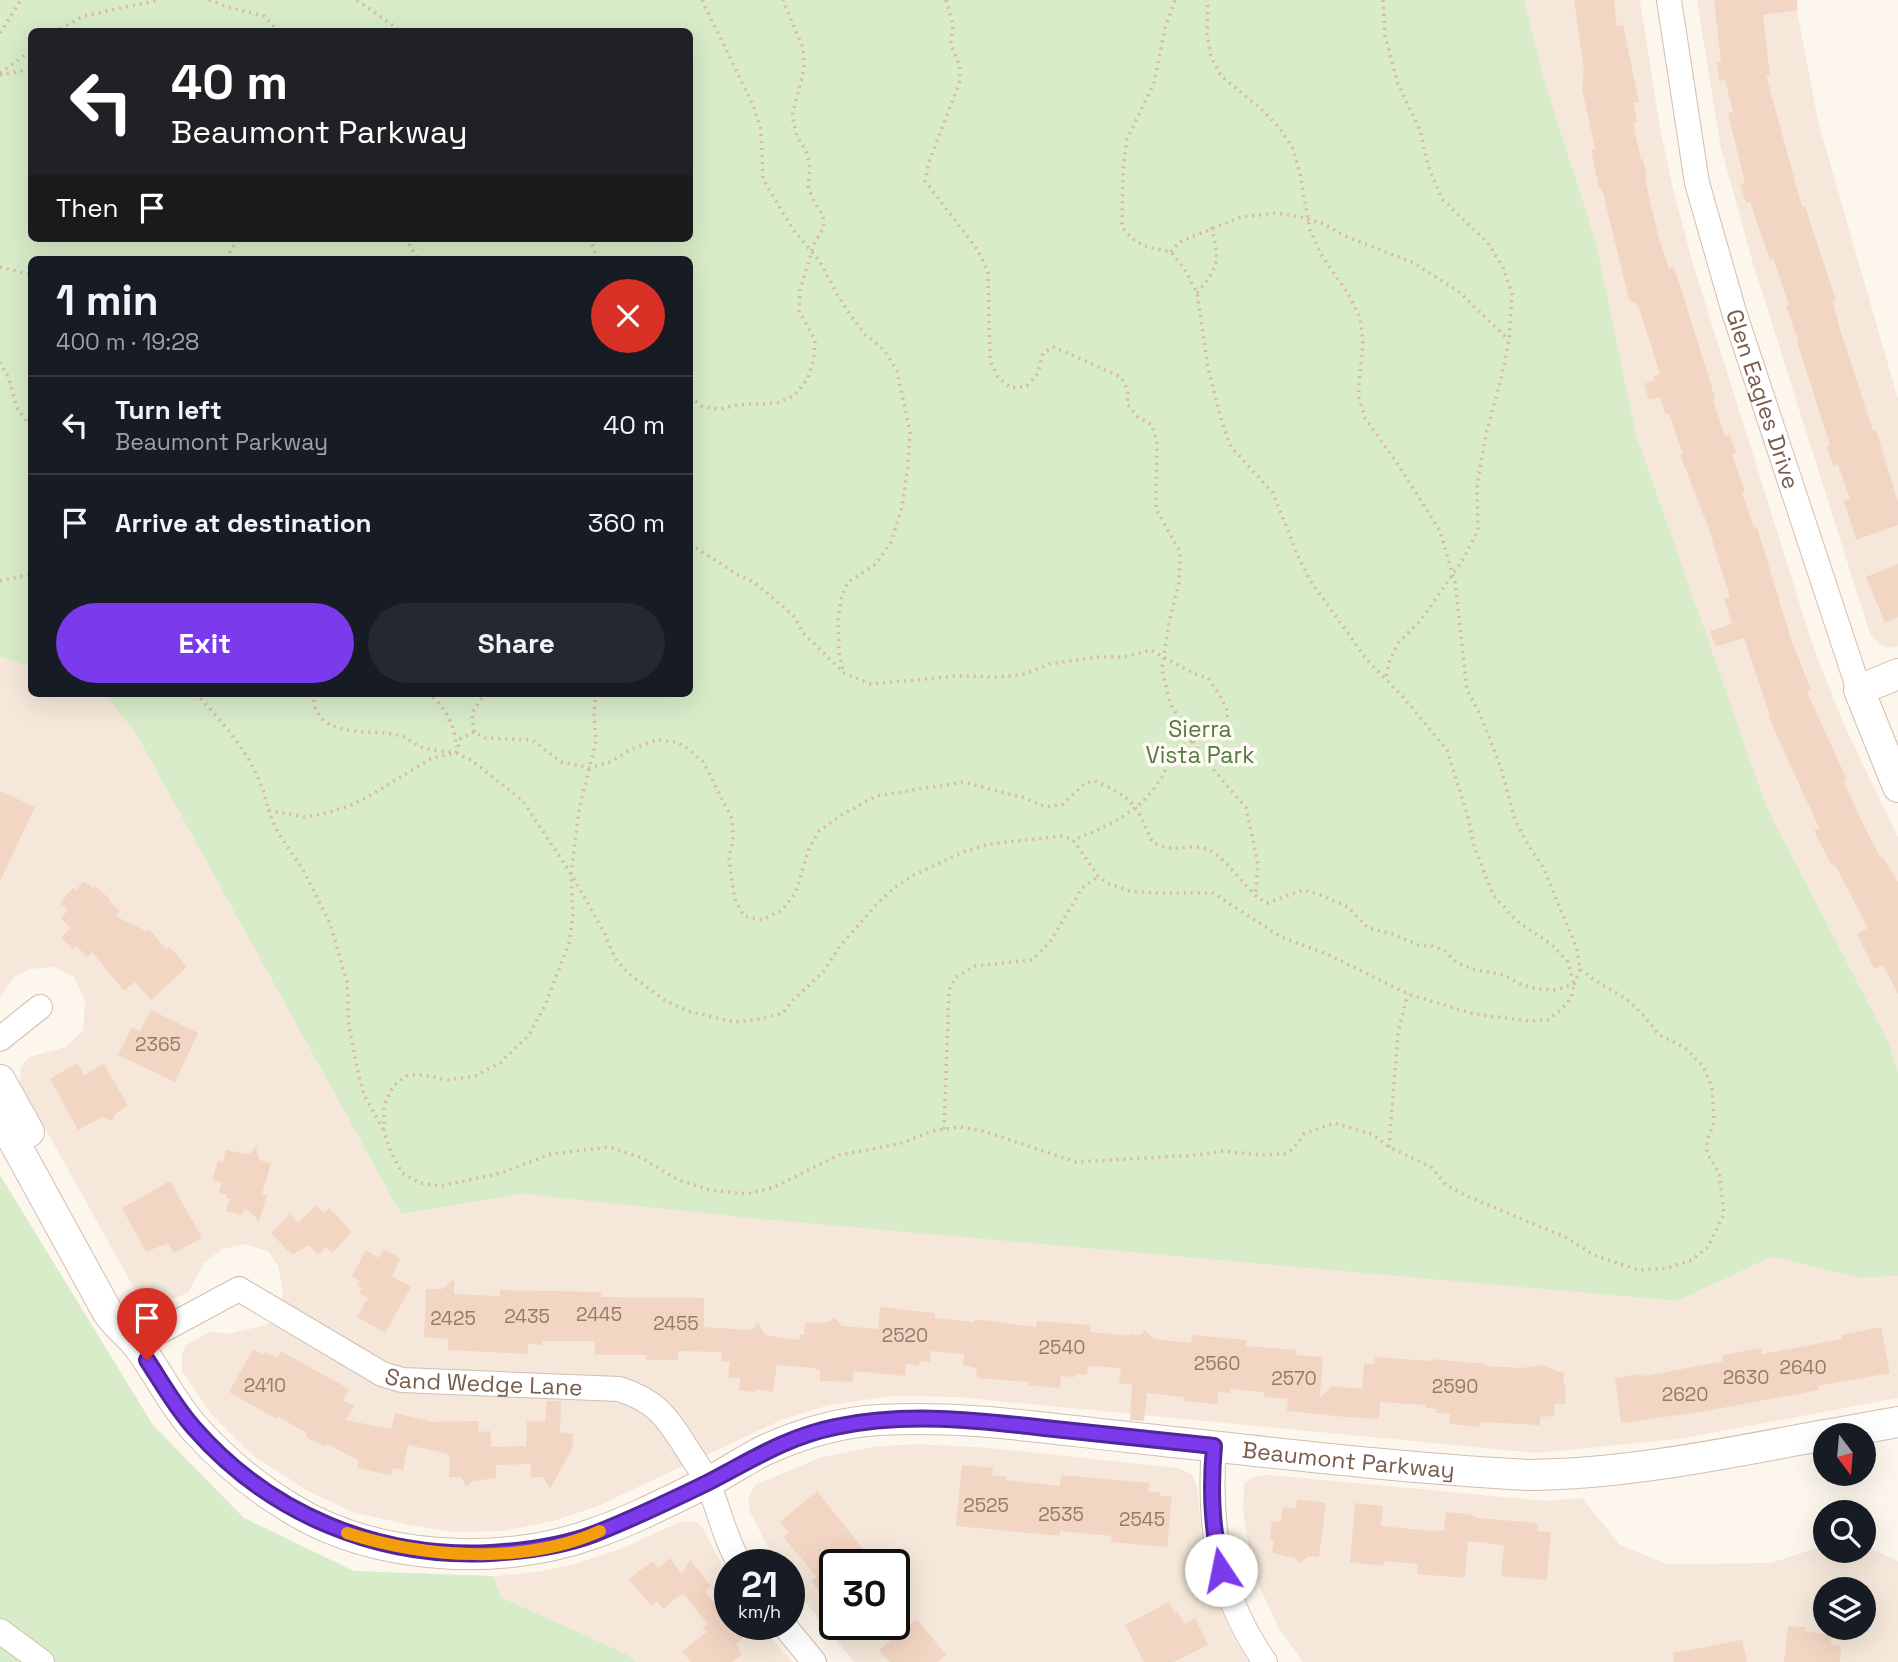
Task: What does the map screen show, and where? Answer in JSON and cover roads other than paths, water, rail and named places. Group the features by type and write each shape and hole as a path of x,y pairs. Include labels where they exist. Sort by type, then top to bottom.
{"street":[{"name":"Glen Eagles Drive","path":"1669,0 1697,183 1734,312 1859,690 1898,787"},
{"path":"1859,690 1898,674"},
{"path":"0,1039 40,1007"},
{"name":"Beaumont Parkway","path":"0,1080 124,1305 132,1322 137,1344"},
{"name":"Beaumont Parkway","path":"0,1116 117,1328 137,1344 193,1427 246,1476 293,1510 332,1528 378,1543 423,1552 461,1555 544,1547 593,1534 708,1482 765,1450 794,1438 833,1427 874,1420 955,1418 1488,1473 1568,1475 1654,1466 1813,1437"},
{"name":"Sand Wedge Lane","path":"137,1344 239,1289 382,1374 402,1380 619,1389 639,1395 656,1406 670,1422 708,1482 731,1549"},
{"name":"Beaumont Parkway","path":"1876,1426 1898,1422"},
{"path":"1214,1446 1211,1491 1213,1531 1221,1570 1236,1612 1265,1662"},
{"path":"0,1631 42,1662"},
{"path":"796,1640 814,1662"}],"park label":[{"name":"Sierra Vista Park","path":"1200,742"}]}
